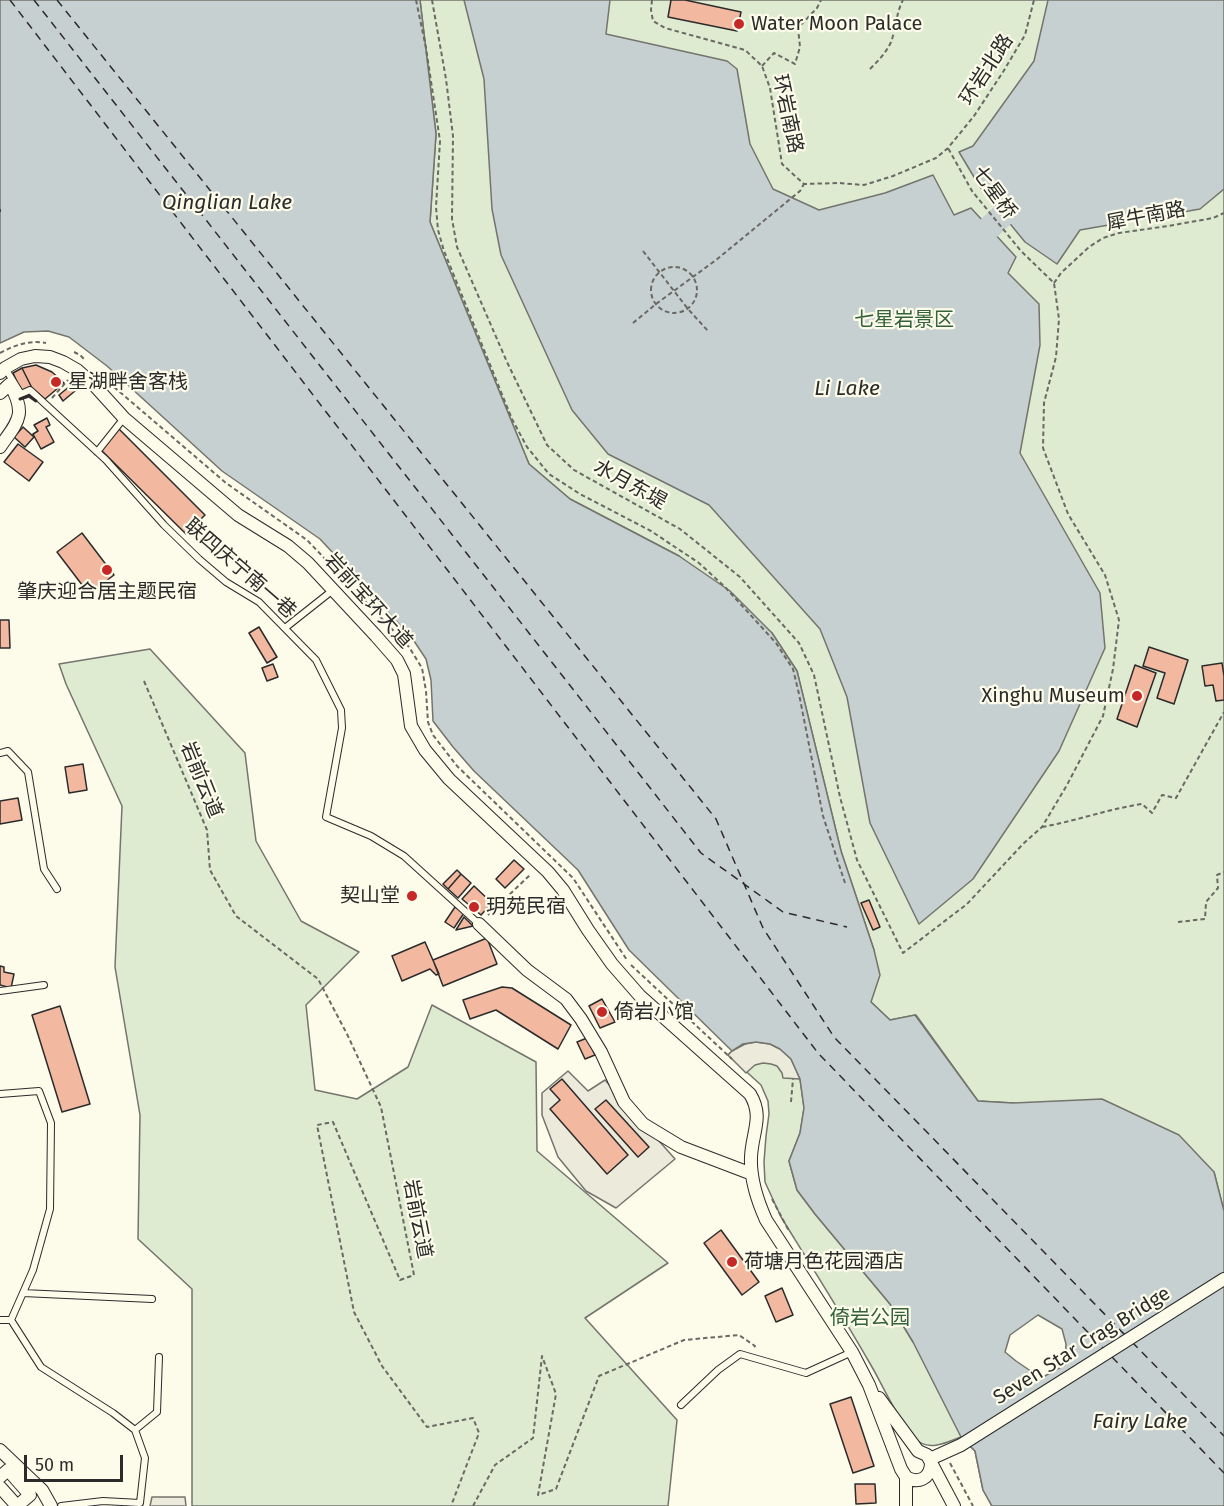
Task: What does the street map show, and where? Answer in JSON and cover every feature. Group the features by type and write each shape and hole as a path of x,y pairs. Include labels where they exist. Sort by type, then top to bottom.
{"street":[{"name":"岩前宝环大道","path":"3,371 21,359 35,356 50,357 77,370 124,418 238,515 288,546 308,563 397,660 404,674 411,726 425,750 449,779 541,865 563,890 612,964 640,996 750,1094 758,1114 752,1142 752,1174"},
{"path":"0,393 10,384 19,400 19,420 0,447"},
{"path":"479,924 526,970 566,999 582,1019 601,1052 624,1102 643,1124 681,1147 752,1174 758,1202 766,1220 852,1352 869,1385 904,1473 916,1481 925,1478 931,1470 930,1462"},
{"name":"Seven Star Crag Bridge","path":"930,1462 961,1445 1224,1280"},
{"path":"869,1385 918,1451 927,1455 954,1506"},
{"path":"0,1450 42,1490 51,1506"},
{"path":"906,1506 902,1460 909,1453 918,1451"},
{"path":"0,1477 8,1470 30,1495 17,1506 0,1486"}],"lane":[{"name":"联四庆宁南一巷","path":"3,371 21,394 30,390 97,452 164,525 199,559 226,582 259,602 316,660 341,710 342,728 326,817 371,836 404,856 479,924"},
{"path":"97,452 124,418"},
{"path":"285,628 333,590"},
{"path":"0,753 8,751 28,772 44,869 57,889"},
{"path":"0,991 44,985"},
{"path":"0,1094 39,1091 51,1123 50,1209 33,1270 11,1320"},
{"path":"23,1293 152,1299"},
{"path":"0,1320 11,1320"},
{"path":"11,1320 41,1367 113,1413 135,1430 145,1458 140,1503 103,1501 61,1506"},
{"path":"681,1405 718,1370 740,1354 806,1373 852,1352"},
{"path":"135,1430 157,1412 159,1357"}],"path":[{"path":"416,0 426,48 440,141 436,207 438,230 444,251 512,419 527,447 549,474 580,494 651,531 699,563 776,642 793,669 823,816 845,883"},
{"name":"水月东堤","path":"432,0 453,136 452,219 457,247 507,362 547,445 574,470 680,529 740,577 799,643 814,675 840,797 857,860 903,953 967,904 1042,827"},
{"name":"环岩南路","path":"652,0 651,10 654,21 665,28 745,50 762,66 770,88 782,164 804,184"},
{"path":"762,66 774,53 795,64 800,47 798,27 817,8 821,0"},
{"path":"870,69 883,57 891,42 903,0"},
{"name":"环岩北路","path":"948,148 975,116 1004,72 1025,35 1034,0"},
{"path":"633,323 800,191 804,184 864,185 936,158 948,148"},
{"name":"七星桥","path":"948,148 972,191 1021,252 1054,283"},
{"name":"犀牛南路","path":"1054,283 1061,273 1089,247 1103,238 1119,233 1214,218 1224,213"},
{"path":"643,251 708,331"},
{"path":"674,266 688,271 694,277 698,290 693,304 688,309 681,312 667,312 656,304 652,298 651,283 660,271 674,266"},
{"path":"1042,827 1103,716 1113,669 1119,620 1105,575 1068,514 1043,448 1044,403 1056,357 1059,319 1054,283"},
{"path":"46,405 77,370"},
{"name":"岩前云道","path":"144,681 207,830 210,870 236,916 318,978 381,1107 414,1275 400,1280 333,1122 317,1125 354,1312 382,1366 427,1427 473,1418 479,1433 451,1506"},
{"path":"1042,827 1142,804 1152,813 1162,795 1176,798 1224,712"},
{"path":"479,924 541,865"},
{"path":"1178,922 1204,919 1206,902 1218,888 1217,875 1224,872"},
{"path":"791,1102 793,1078"},
{"path":"473,1506 495,1465 533,1438 542,1356 556,1394 538,1496 556,1489 599,1376 684,1340 739,1335 755,1346 740,1354"},
{"path":"945,1452 974,1506"}],"green space":[{"name":"七星岩景区","path":"420,0 1224,0 1224,1211 1214,1172 1013,1103 978,1101 916,1015 890,1020 871,1002 874,950 841,851 797,671 772,633 679,556 570,499 529,464 430,222 436,134"},
{"path":"150,649 245,753 256,841 301,921 359,952 306,1005 315,1090 357,1099 408,1067 432,1005 536,1062 537,1151 668,1263 585,1318 677,1420 668,1506 192,1506 192,1289 138,1239 140,1115 115,967 122,806 59,664"},
{"name":"倚岩公园","path":"756,1042 800,1079 804,1108 800,1133 789,1161 797,1190 890,1304 913,1342 1224,1506 992,1506 983,1490 975,1451 961,1437 939,1445 928,1445 918,1441 899,1417 850,1329 781,1217 765,1182 768,1101 761,1085 728,1055 740,1046"}],"shaded area":[{"path":"756,1042 770,1044 780,1049 791,1059 800,1079 783,1078 777,1066 763,1063 755,1065 746,1073 728,1055 745,1044"},
{"path":"568,1071 588,1091 605,1080 675,1159 616,1208 586,1191 558,1157 542,1115 542,1093"},
{"path":"152,1497 185,1497 186,1506 150,1506"}],"water":[{"name":"Qinglian Lake","path":"0,0 420,0 436,134 430,222 529,464 570,499 679,556 730,591 772,633 797,671 841,851 880,975 871,1002 890,1020 915,1015 978,1101 1013,1103 1102,1099 1179,1135 1214,1172 1224,1211 1224,1506 992,1506 983,1490 975,1451 961,1437 913,1342 890,1304 797,1190 789,1161 800,1133 804,1108 800,1079 791,1059 770,1044 756,1042 743,1044 732,1051 629,950 578,870 474,771 433,721 431,680 426,659 412,638 320,539 222,471 107,366 69,337 48,331 24,332 0,343","holes":["1038,1315 1062,1329 1066,1344 1065,1365 1041,1378 1005,1352 1010,1335"]},
{"name":"Li Lake","path":"464,0 610,0 606,34 727,61 737,69 750,144 773,189 819,210 885,193 933,175 954,215 971,208 1016,257 1008,273 1039,304 1040,345 1020,453 1100,593 1105,648 1059,751 973,879 919,924 870,823 847,697 820,629 709,505 608,454 572,410 501,255 492,209 484,79"},
{"path":"1048,0 1224,0 1224,189 1200,209 1080,230 1057,264 1025,242 980,187 959,152 973,146 1034,61"}],"building":[{"path":"671,0 685,0 741,12 737,31 668,17"},
{"path":"36,365 52,372 64,383 45,399 32,388 22,368"},
{"path":"22,368 32,388 22,393 13,373"},
{"path":"70,386 75,391 63,401 59,395"},
{"path":"47,418 50,425 46,427 54,442 41,449 33,434 38,431 34,425"},
{"path":"23,427 34,437 25,447 14,437"},
{"path":"119,429 205,515 186,534 100,449"},
{"path":"18,444 43,462 29,481 4,462"},
{"path":"82,533 114,575 89,594 57,552"},
{"path":"0,620 9,620 10,648 0,648"},
{"path":"259,627 277,657 267,663 249,633"},
{"path":"1149,647 1188,660 1174,704 1157,698 1165,673 1143,666"},
{"path":"1222,663 1224,700 1216,701 1213,685 1205,686 1202,666"},
{"path":"273,664 278,677 267,681 262,668"},
{"path":"1135,665 1156,673 1137,727 1117,719"},
{"path":"83,764 87,790 69,793 65,767"},
{"path":"18,798 22,820 0,824 0,801"},
{"path":"514,860 524,869 505,888 496,879"},
{"path":"457,870 461,874 448,889 443,884"},
{"path":"461,874 471,883 458,898 448,889"},
{"path":"474,886 492,903 481,915 462,899"},
{"path":"869,900 880,927 873,930 861,903"},
{"path":"455,907 464,913 454,928 445,922"},
{"path":"464,917 473,926 456,930"},
{"path":"487,938 497,964 443,986 433,960"},
{"path":"425,942 439,974 436,975 430,969 402,981 392,956"},
{"path":"0,966 4,967 4,972 14,974 11,988 0,985"},
{"path":"502,987 512,988 571,1025 558,1049 496,1010 470,1019 463,1000"},
{"path":"602,999 615,1022 600,1028 589,1006"},
{"path":"60,1006 90,1104 62,1112 32,1015"},
{"path":"587,1038 595,1055 585,1059 577,1042"},
{"path":"562,1079 628,1155 607,1174 550,1109 560,1100 550,1089"},
{"path":"606,1100 649,1147 638,1157 595,1109"},
{"name":"荷塘月色花园酒店","path":"721,1230 759,1282 742,1295 704,1243"},
{"path":"782,1288 793,1315 776,1322 765,1296"},
{"path":"851,1397 874,1466 853,1473 830,1404"},
{"path":"855,1484 875,1484 876,1503 856,1504"}],"waterway":[{"path":"989,228 1003,215"}],"ferry route":[{"path":"10,0 818,1053 1104,1349"},
{"path":"34,0 701,853 783,912 847,927"},
{"path":"57,0 716,819 763,928 834,1037 1125,1335"},
{"path":"1132,1342 1224,1436"},
{"path":"1112,1357 1224,1473"}],"wall":[{"path":"20,399 29,396 36,401"}],"place":[{"name":"Water Moon Palace","path":"739,24"},
{"name":"星湖畔舍客栈","path":"56,382"},
{"name":"肇庆迎合居主题民宿","path":"107,570"},
{"name":"Xinghu Museum","path":"1137,696"},
{"name":"契山堂","path":"412,896"},
{"name":"玥苑民宿","path":"474,907"},
{"name":"倚岩小馆","path":"602,1012"},
{"name":"荷塘月色花园酒店","path":"732,1262"}],"water label":[{"name":"Fairy Lake","path":"1140,1422"}]}
